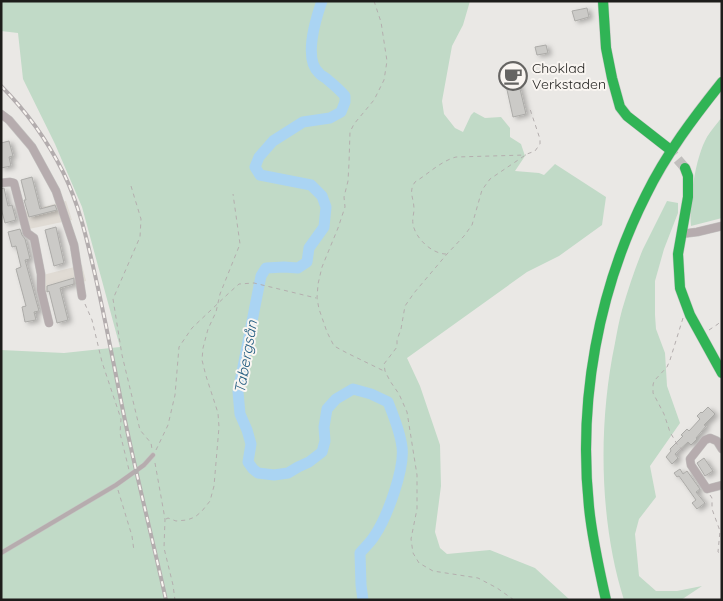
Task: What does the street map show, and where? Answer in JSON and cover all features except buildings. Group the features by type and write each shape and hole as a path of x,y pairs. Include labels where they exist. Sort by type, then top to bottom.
{"main road":[{"path":"603,1 606,48 620,106 627,116 668,148"},
{"path":"606,600 599,570 589,506 586,444 588,405 600,328 622,254 646,196 677,142 722,82"},
{"path":"614,600 601,536 595,477 595,418 603,347 619,286 652,201 682,148 722,94"},
{"path":"685,168 688,176 688,196 678,254 680,288 700,335 722,373"}],"street":[{"path":"1,114 9,120 32,147 56,191 74,245 82,296"},
{"path":"1,183 14,183 27,233 34,238 41,274 40,290 49,323"},
{"path":"681,234 722,226"},
{"path":"722,450 717,441 710,438 705,440 690,459 691,465 708,490 722,486"}],"lane":[{"path":"1,553 116,485 144,465 153,455"}],"path":[{"path":"374,1 381,22 387,61 384,80 374,100 354,124 350,132 349,172 344,207 338,228 322,267 317,298 327,332 334,346 384,371"},
{"path":"514,600 478,578 433,572 420,563 413,553 411,539 417,509 418,475 407,412 399,394 384,371 384,364 397,347 405,306 446,254 472,225 482,190 490,179 535,151 540,144 530,109"},
{"path":"446,254 438,253 432,249 418,236 415,230 413,224 412,186 443,163 456,157 526,155"},
{"path":"131,186 142,219 140,237 113,299 122,355 140,430 152,442 165,519 164,548 175,600"},
{"path":"165,519 168,518 176,521 195,517 210,501 214,486 219,427 218,413 202,360 208,329 240,244 233,194"},
{"path":"153,455 168,425 175,395 179,347 192,328 218,302 239,284 254,283 317,298"},
{"path":"82,296 92,320 102,362 121,419 120,433 130,475"},
{"path":"687,306 670,360 667,367 654,381 653,393 664,414 670,432 677,444 690,459"},
{"path":"706,331 721,323 722,320"},
{"path":"116,485 132,536 134,552"},
{"path":"708,490 712,498 712,509 720,531 718,552 722,555"}],"shaded area":[{"path":"66,201 72,220 29,229 24,212"},
{"path":"82,265 86,281 44,293 43,275"}],"green space":[{"path":"1,1 470,1 463,25 452,46 442,101 444,114 455,128 463,132 474,112 485,118 501,117 510,128 510,137 521,144 525,156 515,171 544,175 555,164 606,197 602,225 559,256 527,272 407,358 420,386 440,445 441,486 435,532 440,548 447,554 490,550 535,568 570,600 1,600 1,350 64,353 120,347 82,207 55,144 23,79 18,33 1,31"},
{"path":"722,117 722,218 691,226 692,193 699,156 707,137"},
{"path":"667,201 678,203 678,213 664,249 655,281 655,315 656,329 665,353 667,386 680,423 650,466 656,497 639,519 635,534 639,576 656,591 677,591 702,586 681,600 624,600 616,570 606,505 604,439 609,374 622,310 632,279 643,249"}],"waterway":[{"name":"Tabergsån","path":"322,1 312,38 312,58 314,67 320,74 345,96 341,112 330,118 303,122 273,141 259,157 255,167 260,175 311,185 322,196 326,207 324,227 309,248 307,262 298,268 266,268 261,276 238,392 240,414 251,444 248,462 258,473 274,475 288,473 309,462 322,452 325,441 324,427 327,409 336,399 353,389 371,394 388,402 400,435 402,447 401,468 385,517 373,538 360,553 363,600"}],"tunnel":[{"path":"668,148 685,168"}],"railway":[{"path":"1,86 19,105 43,137 63,172 80,214 166,600"}],"traffic: fast":[{"path":"603,1 606,48 620,107 627,116 668,148"},
{"path":"606,600 592,530 586,467 587,427 595,347 615,269 629,231 646,195 662,165 681,136 722,82"},
{"path":"685,168 688,176 688,197 678,254 680,288 690,315 722,373"}],"place":[{"name":"Choklad Verkstaden","path":"513,76"}]}
